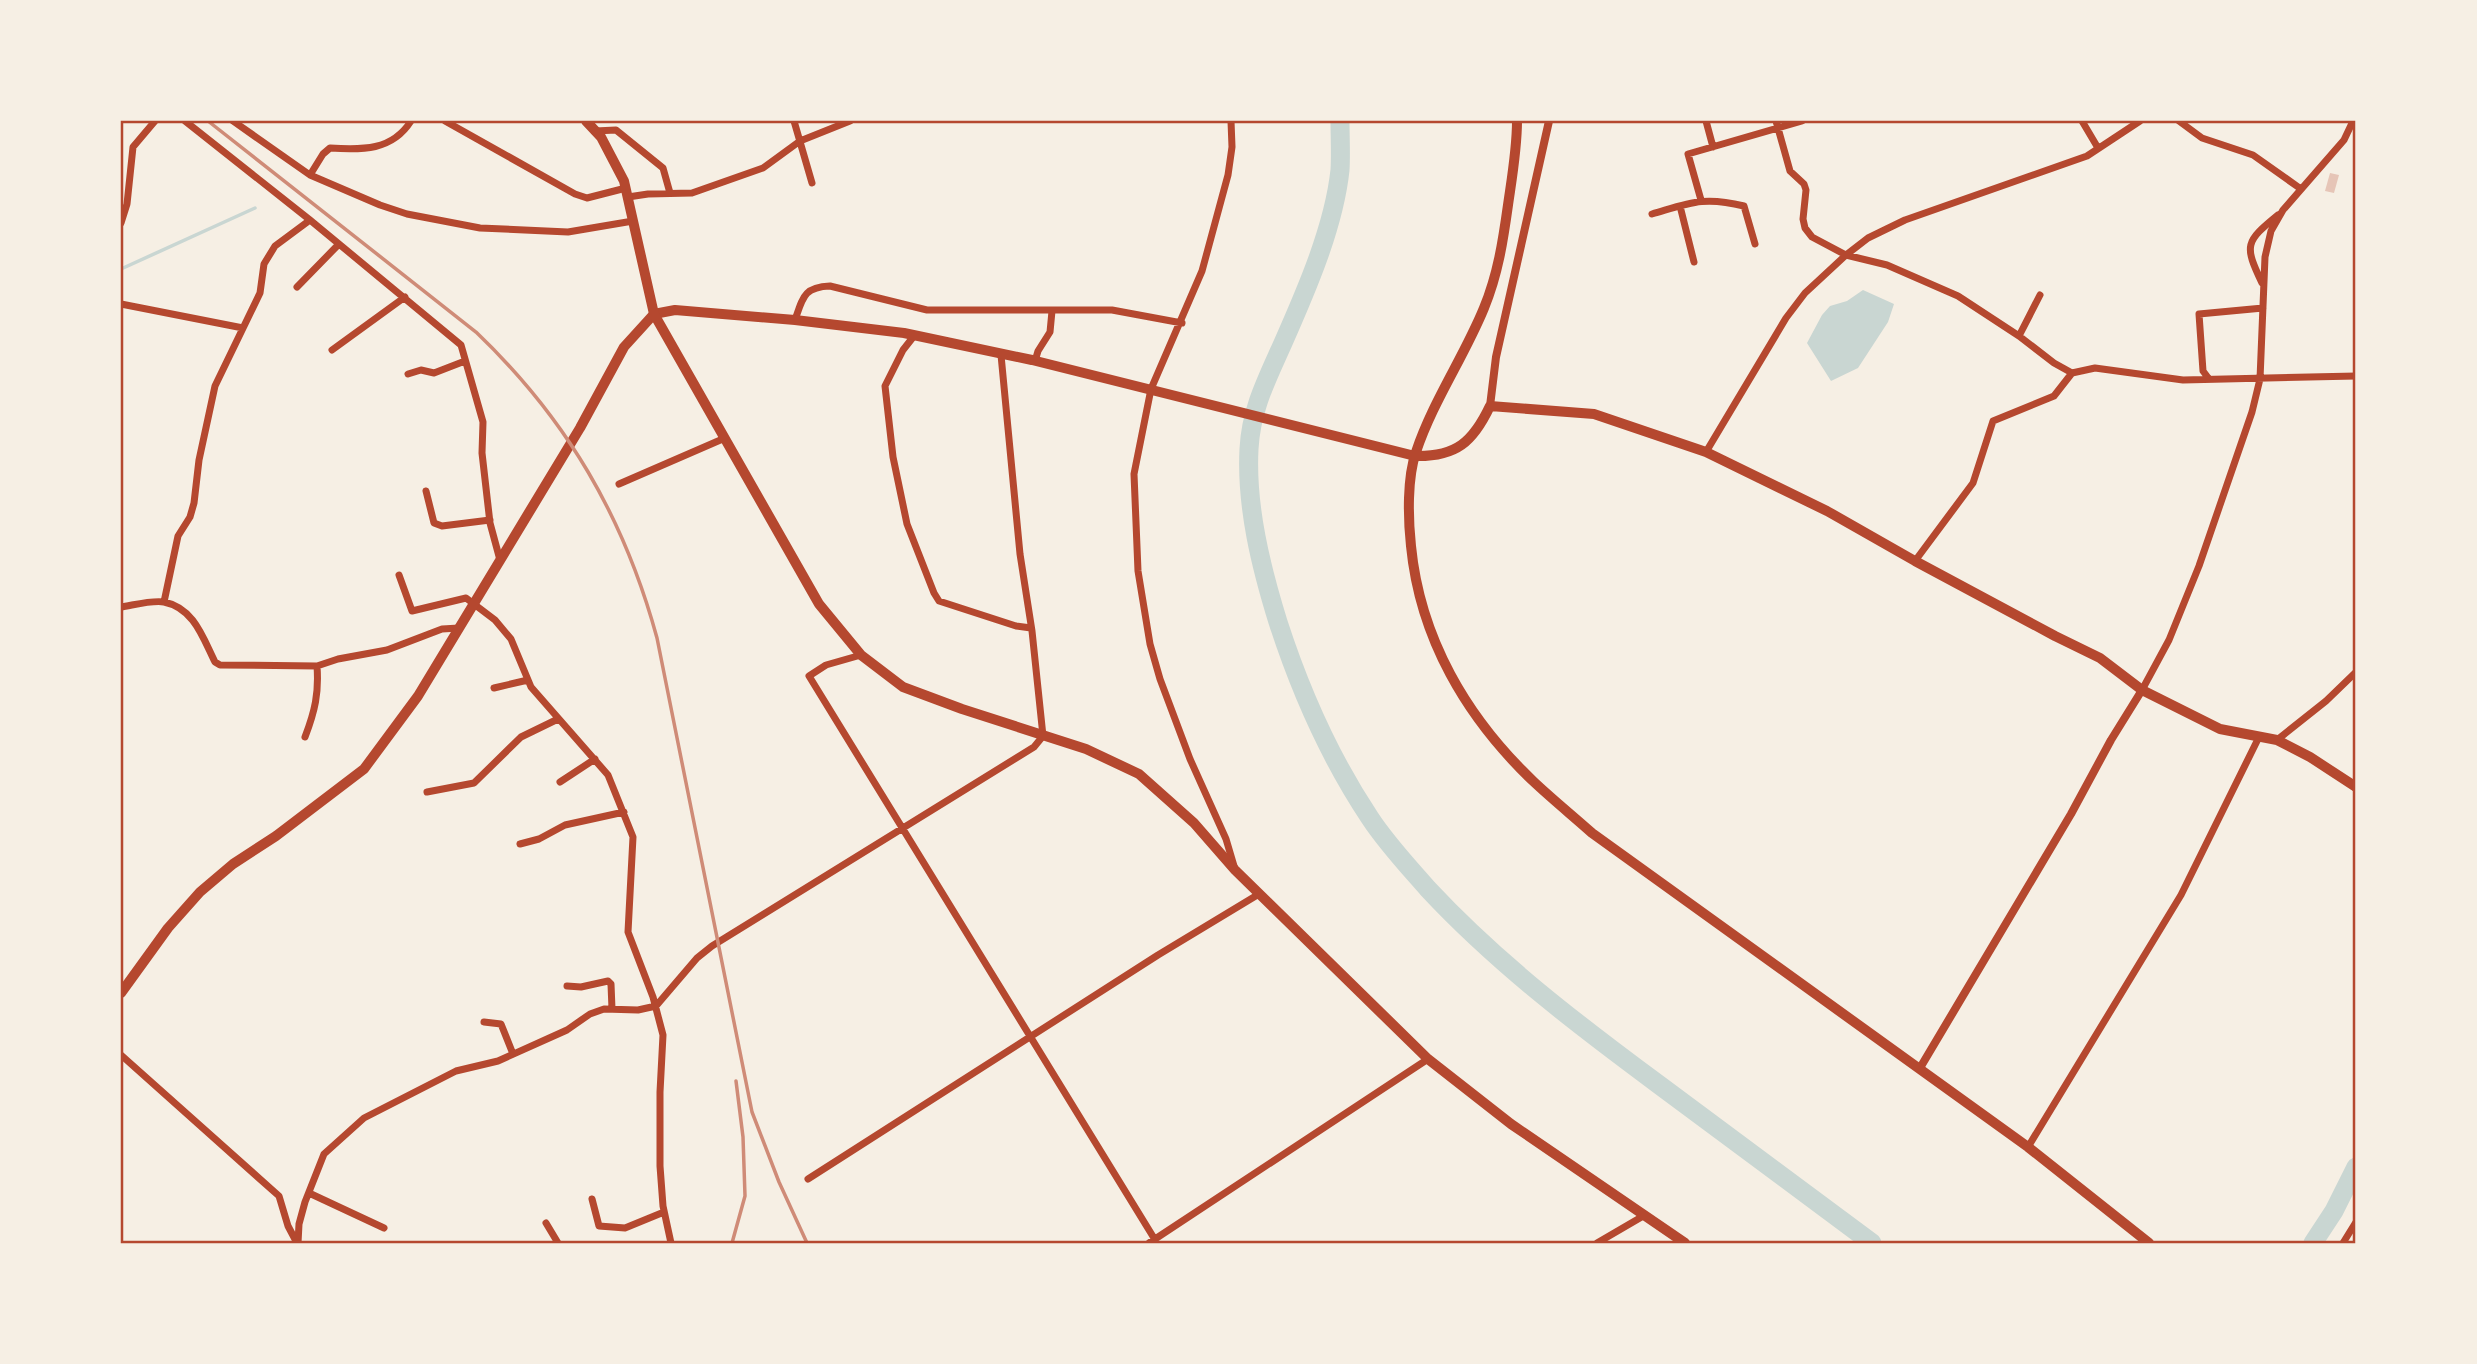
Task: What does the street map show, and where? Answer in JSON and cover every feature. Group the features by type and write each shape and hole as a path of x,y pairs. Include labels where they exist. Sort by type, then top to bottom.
{"main road":[{"path":"586,121 601,137 627,193 654,314 819,604 861,655 903,687 1086,749 1139,774 1194,823 1235,870 1428,1059 1511,1124 1685,1243"},
{"path":"1517,121 1517,145 1496,274 1483,310 1426,426 1415,456 1409,524 1413,566 1421,607 1444,667 1482,725 1532,780 1592,834 2028,1147 2149,1243"},
{"path":"121,993 168,928 200,892 233,864 276,836 364,769 418,696 580,428 624,347 654,314 675,310 795,320 914,336 1035,361 1415,456 1434,456 1452,451 1468,441 1481,425 1490,407 1594,414 1706,452 1827,511 2055,636 2100,657 2142,690 2220,729 2277,740 2310,757 2356,787"}],"street":[{"path":"121,223 133,147 155,121"},
{"path":"185,121 461,345 483,422 482,453 490,520 500,560"},
{"path":"233,121 310,175 389,208 480,228 568,232 633,221"},
{"path":"310,175 330,148 371,149 391,142 411,121"},
{"path":"445,121 575,194 587,198 627,193 692,193 763,168 800,141 850,121"},
{"path":"794,121 812,183"},
{"path":"1231,121 1232,147 1228,175 1202,271 1182,323 1163,359 1134,474 1138,571 1150,644 1185,748 1226,839 1235,870"},
{"path":"1490,407 1496,357 1549,121"},
{"path":"1706,121 1713,147"},
{"path":"1701,200 1688,154 1777,124 1802,121"},
{"path":"2082,121 2098,148"},
{"path":"1706,452 1786,318 1805,293 1868,238 1905,220 2087,156 2140,121"},
{"path":"2179,121 2202,138 2253,155 2301,189"},
{"path":"2264,287 2250,256 2251,243 2258,231 2283,210 2344,140 2353,121"},
{"path":"1777,124 1790,170 1804,184 1806,190 1803,219 1805,228 1812,237 1846,255 1887,265 1958,296 2019,336 2054,363 2073,373"},
{"path":"595,131 616,130 663,168 670,193"},
{"path":"1652,214 1701,200 1744,205 1755,244"},
{"path":"1680,206 1694,262"},
{"path":"1920,1068 2071,814 2169,640 2243,443 2260,379 2267,244 2283,210"},
{"path":"164,602 177,536 190,517 194,503 199,460 215,386 260,293 264,264 275,246 310,220"},
{"path":"297,287 339,244"},
{"path":"795,320 806,292 814,287 830,286 927,310 1112,310 1182,323"},
{"path":"2019,336 2040,295"},
{"path":"332,350 405,297"},
{"path":"121,304 243,328"},
{"path":"2209,379 2203,371 2199,314 2263,308"},
{"path":"1035,361 1050,332 1052,311"},
{"path":"914,336 903,350 885,386 893,457 907,524 934,593 939,601 1016,626 1031,628"},
{"path":"298,1243 299,1224 324,1154 364,1118 456,1071 498,1061 567,1030 590,1014 604,1009 638,1010 656,1006 697,958 712,946 1034,747 1043,736 1020,554 1001,355"},
{"path":"408,374 421,370 434,373 465,361"},
{"path":"1915,561 1973,483 1993,421 2054,396 2073,373 2095,368 2183,380 2356,376"},
{"path":"619,484 725,439"},
{"path":"426,491 434,523 442,526 490,520"},
{"path":"399,575 412,611 466,598 495,620 511,639 531,687 614,784 633,837 628,932 656,1006 663,1035 660,1166 664,1212 671,1243"},
{"path":"121,607 164,602 182,610 193,618 215,662 220,665 317,666 338,659 387,650 442,629 459,628"},
{"path":"861,655 826,666 810,676 902,830 1032,1036 1154,1242 1428,1059"},
{"path":"305,737 319,688 317,666"},
{"path":"2277,740 2326,701 2356,672"},
{"path":"494,688 528,680"},
{"path":"427,792 474,783 522,737 558,719"},
{"path":"2028,1147 2181,895 2259,737"},
{"path":"560,782 595,759"},
{"path":"520,844 538,839 565,825 624,812"},
{"path":"808,1178 1157,955 1259,894"},
{"path":"567,986 581,987 608,981 611,984 612,1009"},
{"path":"484,1023 501,1024 513,1054"},
{"path":"121,1055 279,1196 288,1226 298,1243"},
{"path":"309,1193 384,1228"},
{"path":"592,1199 599,1226 625,1228 664,1212"},
{"path":"1597,1243 1644,1215"},
{"path":"2343,1243 2356,1222"},
{"path":"546,1223 558,1243"}],"shaded area":[{"path":"1863,290 1894,304 1888,322 1858,368 1831,381 1807,343 1830,306 1847,301"}],"building":[{"path":"2330,173 2339,175 2334,193 2325,191"}],"waterway":[{"path":"1340,121 1340,170 1332,214 1310,280 1261,394 1250,434 1249,449 1252,515 1266,580 1278,622 1317,723 1355,795 1383,837 1454,916 1539,992 1598,1039 1872,1243"},
{"path":"121,269 255,208"},
{"path":"2313,1243 2334,1211 2356,1167"}],"railway":[{"path":"208,121 476,332 509,365 565,435 609,511 628,551 657,638 752,1112 779,1182 807,1243"},
{"path":"732,1243 745,1196 743,1137 736,1081"}]}
